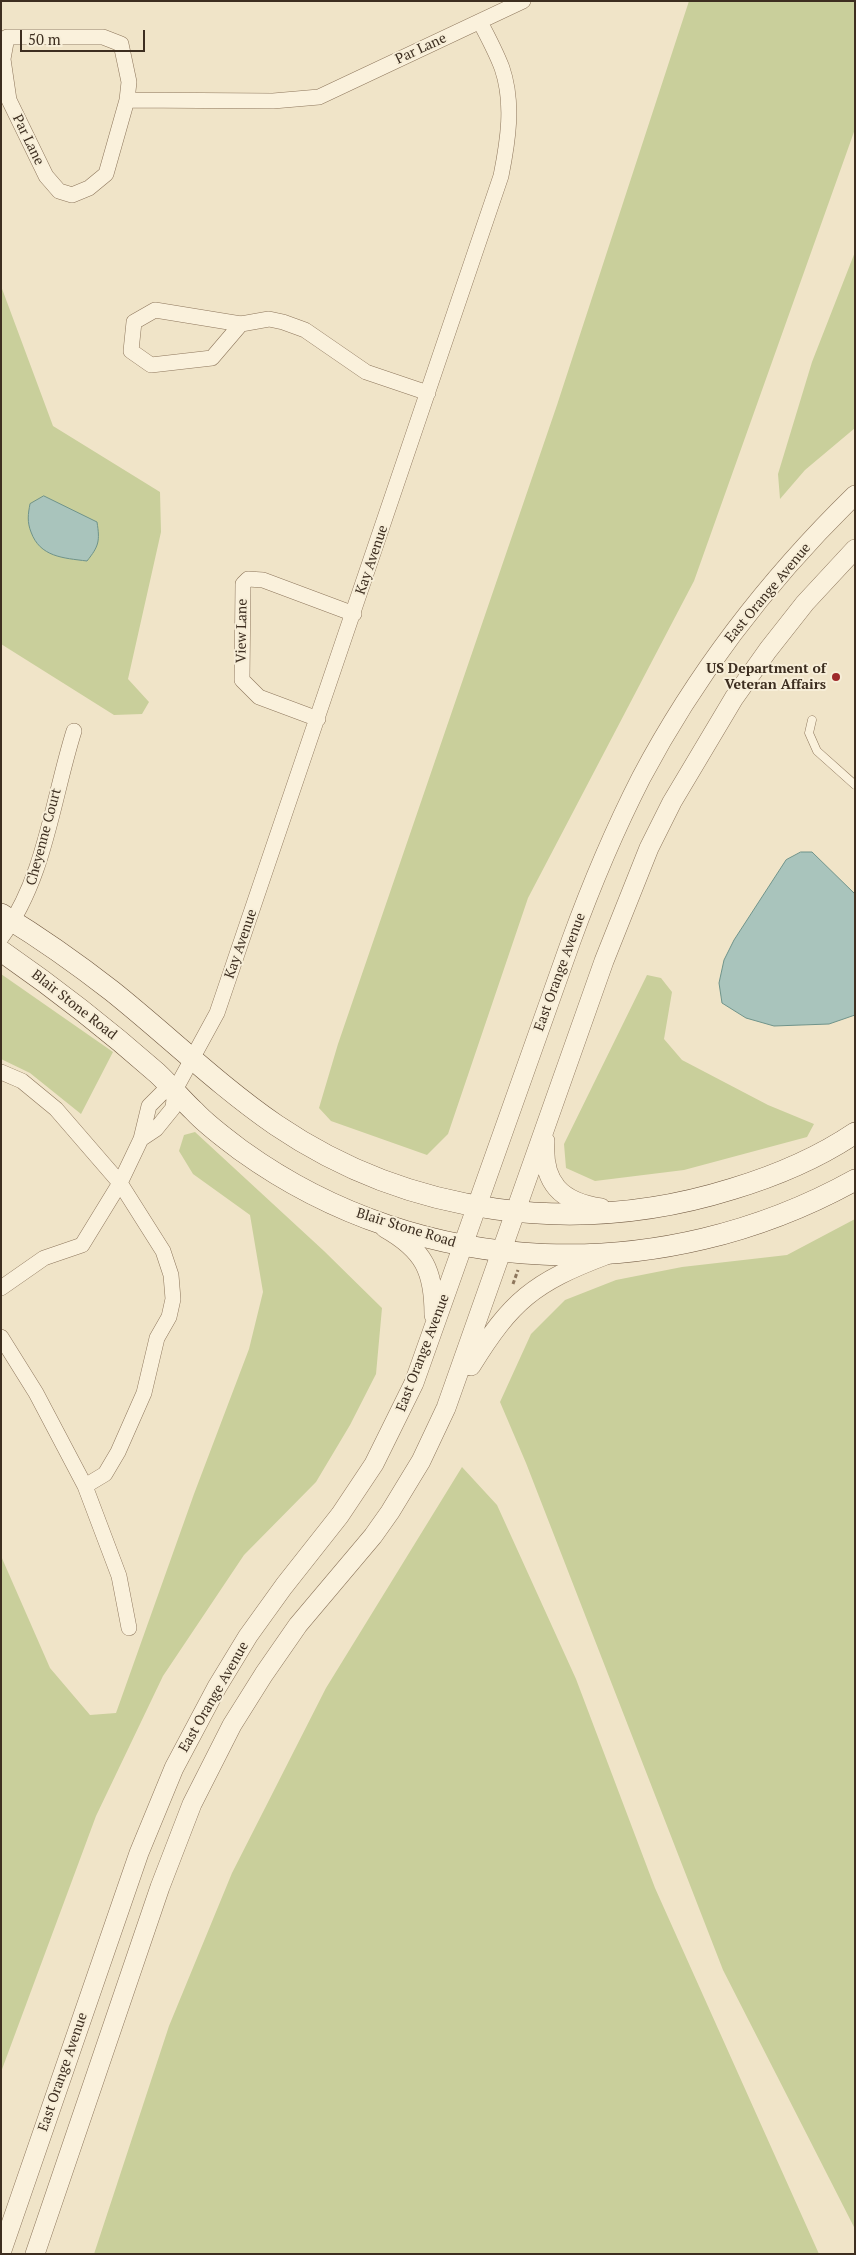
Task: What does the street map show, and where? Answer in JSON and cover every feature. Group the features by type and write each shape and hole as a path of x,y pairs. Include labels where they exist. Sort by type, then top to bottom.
{"main road":[{"path":"8,918 63,955 111,991 192,1060 259,1113 330,1158 392,1185 476,1208 569,1215 625,1212 697,1199 768,1178 855,1134"},
{"name":"Blair Stone Road","path":"1,951 54,988 99,1023 175,1090 192,1110 215,1130 264,1166 318,1197 364,1217 411,1232 502,1252 548,1256 608,1254 669,1247 728,1234 786,1214 855,1180"}],"street":[{"name":"Par Lane","path":"128,100 273,101 319,97 523,1"},
{"name":"Kay Avenue","path":"141,1139 156,1129 173,1108 175,1090 217,1013 354,614 501,176 507,145 509,115 507,90 502,68 480,22"},
{"name":"Par Lane","path":"7,37 103,37 121,44 129,82 128,100 106,174 89,188 72,195 59,191 46,176 9,100 3,59 7,37"},
{"path":"241,324 212,358 151,365 132,351 134,322 155,310 241,324 269,319 305,330 366,372 428,393"},
{"name":"East Orange Avenue","path":"1,2253 138,1853 174,1768 217,1687 248,1636 284,1586 340,1516 374,1464 414,1383 462,1244 592,886 642,777 699,683 724,646 792,562 855,495"},
{"path":"446,1408 625,904 649,848 672,802 734,698 768,650 805,603 855,550"},
{"name":"View Lane","path":"318,719 259,697 242,680 243,584 248,579 263,580 354,614"},
{"name":"Cheyenne Court","path":"1,938 8,918 36,873 60,774 74,731"},
{"path":"1,1072 22,1081 56,1109 120,1183 164,1251 171,1275 173,1299 169,1318 157,1338 144,1393 118,1452 105,1474 85,1486"},
{"path":"1,1288 44,1258 82,1245 120,1183 141,1139 149,1106 162,1092 175,1090"},
{"path":"546,1129 544,1154 547,1170 552,1183 562,1194 576,1202 625,1212"},
{"path":"364,1217 397,1235 419,1252 430,1274 434,1304 434,1324"},
{"path":"8,2232 37,2248 163,1878 192,1804 232,1725 264,1674 298,1626 373,1536 407,1486 446,1408 497,1324 521,1299 561,1273 608,1254"},
{"path":"1,1338 36,1393 85,1486 119,1576 130,1628"}],"lane":[{"path":"812,720 809,733 818,751 855,785"}],"path":[{"path":"513,1286 518,1270"}],"green space":[{"path":"689,1 855,1 855,129 694,581 528,898 448,1134 427,1155 331,1121 319,1108 338,1044 557,405"},
{"path":"855,252 855,428 805,470 780,499 778,474 812,362"},
{"path":"1,286 53,426 160,492 161,532 128,679 149,702 142,714 114,715 1,644"},
{"path":"1,974 113,1052 81,1114 30,1073 1,1059"},
{"path":"647,975 661,978 672,992 664,1039 682,1060 768,1105 814,1124 807,1137 684,1170 595,1181 566,1168 564,1144"},
{"path":"195,1132 324,1251 382,1308 376,1374 350,1425 316,1482 244,1555 163,1676 96,1816 1,2072 1,1556 50,1668 90,1715 116,1713 194,1494 249,1349 263,1292 250,1215 193,1174 179,1151 184,1135"},
{"path":"855,1219 855,2229 723,1970 526,1463 500,1402 531,1334 565,1300 616,1280 682,1267 787,1255"},
{"path":"462,1467 497,1505 576,1679 655,1888 819,2254 94,2254 169,2026 232,1873 326,1688"}],"water":[{"path":"44,496 97,522 98,543 87,561 53,555 40,547 35,540 28,521 30,504"},
{"path":"801,852 812,852 855,894 855,1015 829,1024 774,1026 746,1018 722,1003 719,983 724,960 734,940 786,860"}],"place":[{"name":"US Department of Veteran Affairs","path":"836,677"}]}
